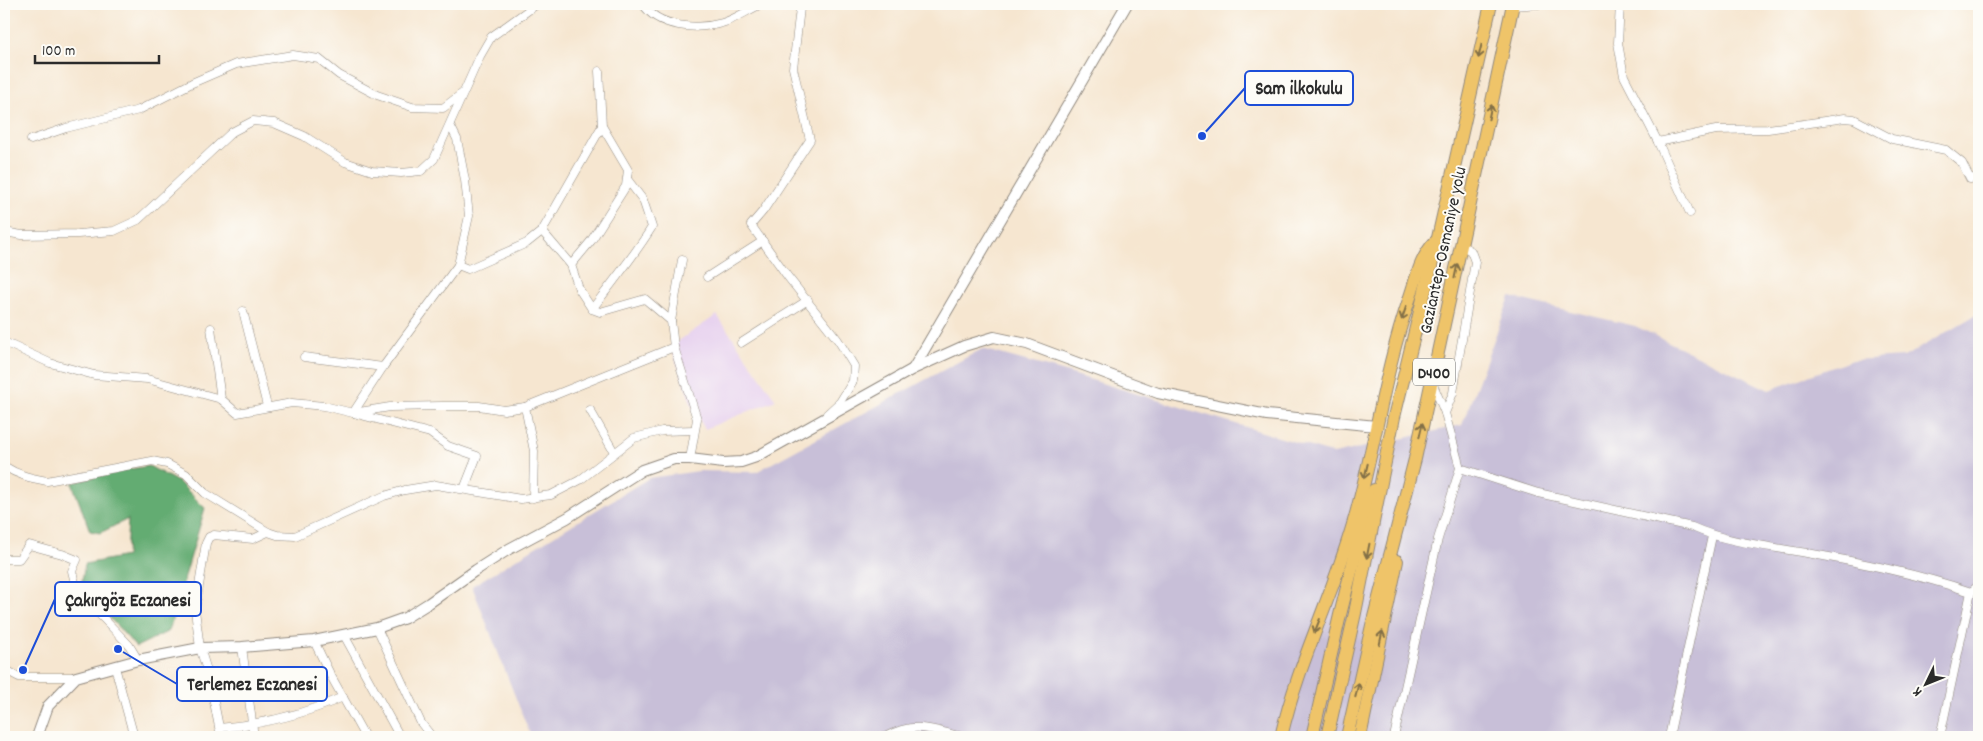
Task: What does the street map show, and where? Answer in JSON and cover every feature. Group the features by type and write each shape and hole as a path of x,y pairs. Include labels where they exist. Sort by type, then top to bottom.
{"highway":[{"name":"Gaziantep-Osmaniye yolu","path":"1326,737 1356,613 1394,417 1438,238 1491,4"},
{"name":"Gaziantep-Osmaniye yolu","path":"1347,737 1373,621 1415,459 1513,5"},
{"path":"1280,737 1303,660 1345,550 1359,502 1397,335 1419,267 1426,252 1438,238"},
{"name":"D400","path":"1360,737 1409,511 1415,459"},
{"name":"D400","path":"1312,737 1368,504 1386,460"}],"street":[{"path":"4,232 22,235 114,232 138,220 232,132 253,121 274,123 304,136 345,162 372,171 401,173 421,171 434,159 480,56 491,37 537,4"},
{"path":"643,4 652,14 674,24 701,27 724,23 762,4"},
{"path":"798,4 800,8 793,68 810,140 763,211 751,224 788,277 838,340 854,366 853,381 840,402 818,422"},
{"path":"913,369 1127,4"},
{"path":"1513,5 1539,4"},
{"path":"1620,4 1618,42 1624,76 1658,142 1690,213"},
{"path":"31,140 66,128 139,110 236,64 293,55 320,59 339,75 377,95 412,107 443,108 465,91"},
{"path":"571,265 591,241 626,186 628,170 602,126 599,71"},
{"path":"1658,142 1716,130 1768,129 1845,118 1854,119 1892,139 1946,150 1962,163 1970,179 1979,176"},
{"path":"352,413 383,367 458,265 469,216 465,180 457,139 450,125"},
{"path":"458,265 468,269 527,243 542,231 602,126"},
{"path":"592,309 635,255 640,243 652,226 643,200 627,179"},
{"path":"542,231 571,265 578,289 592,309 600,312 645,299 671,321"},
{"path":"707,277 763,242"},
{"path":"1445,413 1454,393 1475,262 1471,251 1461,245"},
{"path":"682,260 671,321 674,347 696,419 690,459"},
{"path":"741,343 808,300"},
{"path":"243,312 267,406"},
{"path":"211,328 221,399"},
{"path":"4,669 19,676 76,678 138,660 200,648 242,647 314,641 377,628 405,618 429,604 484,565 524,540 567,518 642,470 674,459 690,459 723,464 741,462 756,457 913,369 964,346 994,337 1027,344 1158,393 1267,415 1376,426"},
{"path":"4,342 50,363 94,375 147,379 221,399 237,414 292,402 324,406 430,433 448,446 477,456 464,489"},
{"path":"352,413 390,407 479,406 504,410 525,407 674,347"},
{"path":"304,358 383,367"},
{"path":"1394,737 1438,539 1460,468 1445,413 1432,382"},
{"path":"525,407 534,452 533,498"},
{"path":"590,410 614,452"},
{"path":"4,466 15,473 47,481 152,461 166,464 186,474 204,493 268,532 277,535 295,536 384,496 405,490 436,485 521,500 550,495 580,480 634,438 662,431 694,430"},
{"path":"1460,468 1538,492 1692,527 1712,536 1840,559 1934,580 1972,592"},
{"path":"221,737 209,676 200,648 196,602 208,538 214,535 254,539 268,532"},
{"path":"1668,737 1712,536"},
{"path":"4,559 19,560 29,545 77,560 72,571 77,591 129,645 138,660"},
{"path":"1940,737 1972,592 1979,585"},
{"path":"377,628 421,723 432,737"},
{"path":"344,635 400,737"},
{"path":"314,641 365,737"},
{"path":"242,647 254,737"},
{"path":"115,667 133,737"},
{"path":"37,737 48,706 76,678"},
{"path":"220,728 252,725 315,710 343,697"},
{"path":"885,737 896,735 917,726 934,734 963,737"}],"shaded area":[{"path":"1510,297 1635,326 1769,390 1853,360 1904,357 1979,313 1979,737 531,737 472,586 649,478 699,471 756,472 982,349 1062,371 1334,454 1462,425"},
{"path":"717,315 776,400 705,429 694,411 671,346"}],"green space":[{"path":"149,466 180,483 205,508 169,631 136,647 81,586 85,564 126,556 128,519 100,533 90,531 72,483 117,471"}],"place":[{"name":"Sam ilkokulu","path":"1202,136"},
{"name":"Terlemez Eczanesi","path":"118,649"},
{"name":"Çakırgöz Eczanesi","path":"23,670"}]}
